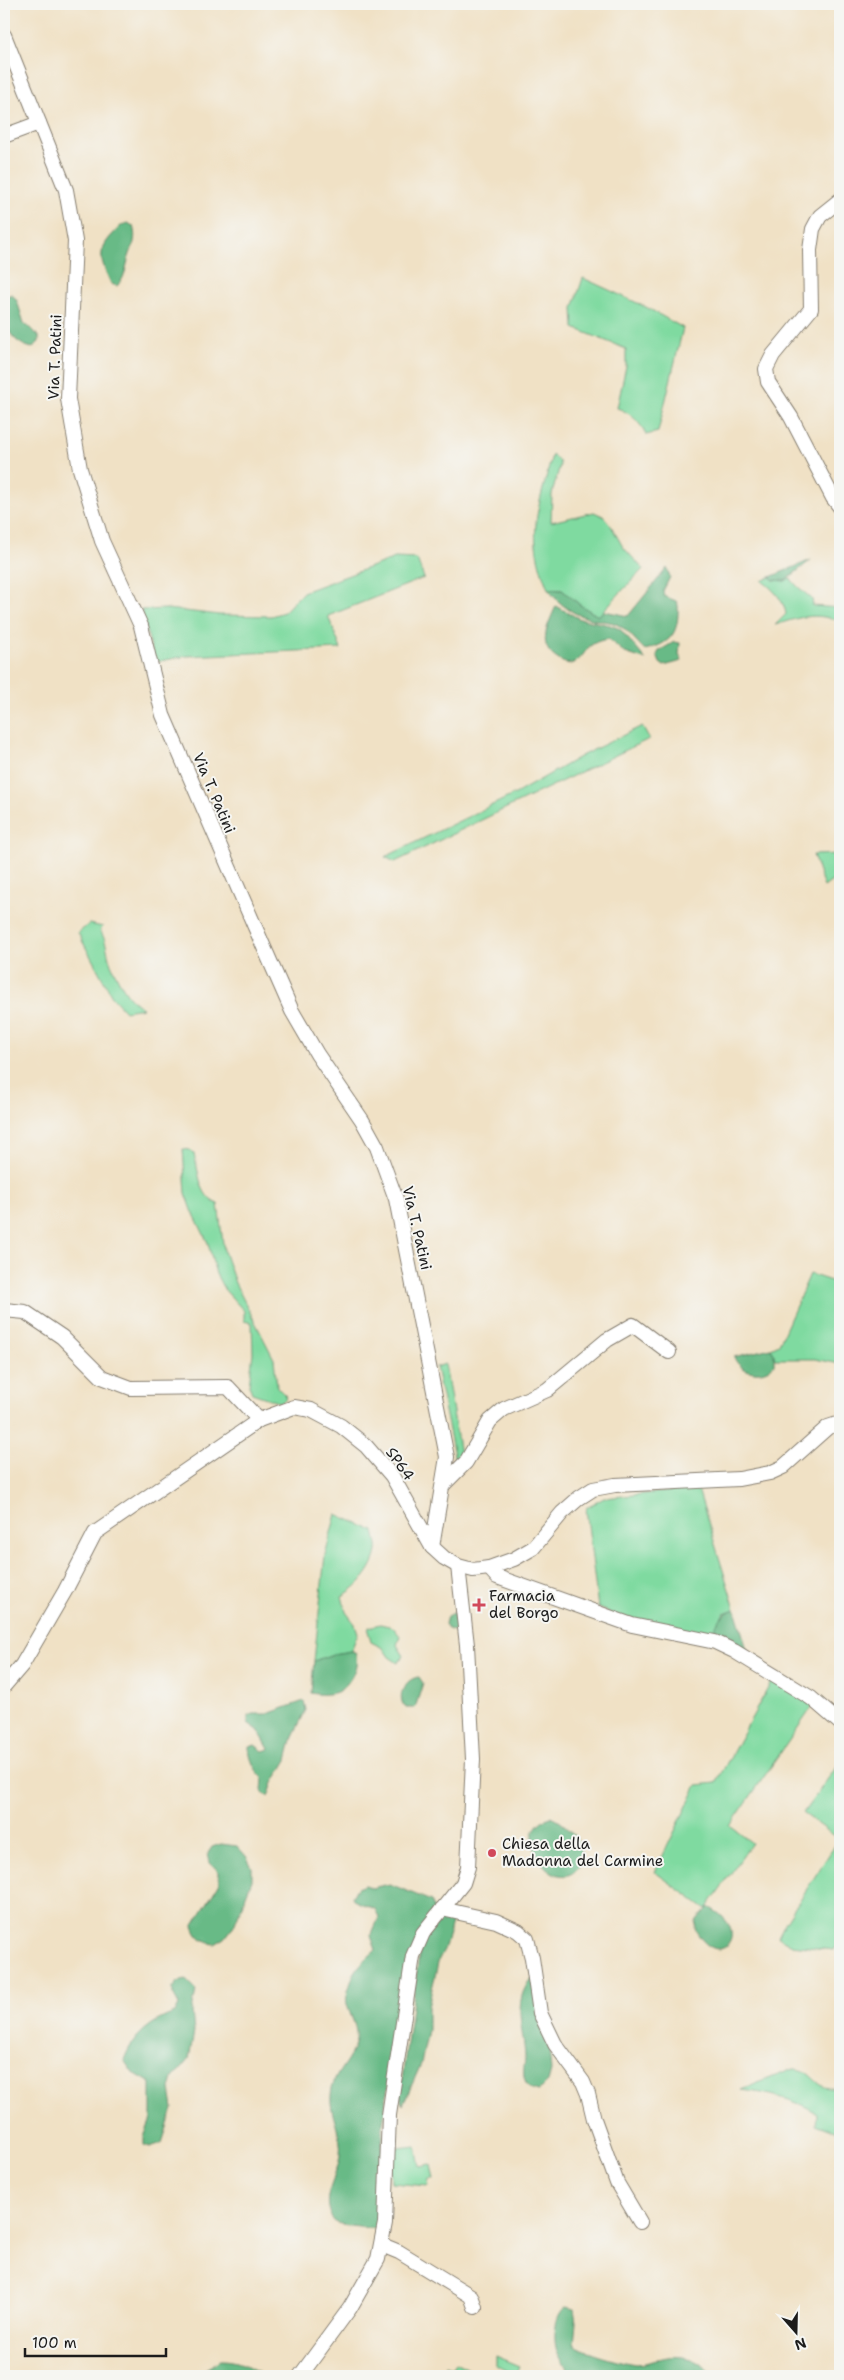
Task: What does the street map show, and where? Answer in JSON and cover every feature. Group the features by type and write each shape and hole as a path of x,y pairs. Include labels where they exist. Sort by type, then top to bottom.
{"street":[{"name":"Via T. Patini","path":"4,34 66,190 75,241 68,399 80,469 102,540 141,626 163,715 292,1011 317,1054 362,1120 377,1147 396,1199 447,1457 432,1547"},
{"path":"4,136 39,123"},
{"path":"840,200 820,216 813,229 810,250 811,309 773,355 766,369 768,382 791,417 833,498 840,507"},
{"path":"4,1310 25,1312 62,1337 102,1377 131,1388 228,1387 259,1420"},
{"path":"443,1485 466,1462 490,1421 504,1409 547,1390 607,1340 627,1327 632,1325 669,1352"},
{"name":"SP64","path":"4,1686 22,1665 65,1591 95,1532 259,1420 294,1407 311,1410 341,1426 366,1446 392,1476 432,1547 444,1558 458,1566 474,1570 490,1568 514,1559 533,1548 562,1513 579,1498 593,1490 615,1485 739,1479 770,1473 783,1467 828,1428 840,1422"},
{"path":"300,2376 350,2308 372,2274 382,2245 385,2223 389,2115 413,1956 423,1933 463,1883 470,1847 473,1759 467,1645 458,1566"},
{"path":"490,1568 497,1577 632,1625 715,1642 734,1651 811,1698 840,1723"},
{"path":"442,1909 496,1921 518,1931 527,1939 532,1958 540,2013 555,2044 583,2082 617,2183 640,2222"},
{"path":"382,2245 399,2252 471,2296 475,2306"}],"green space":[{"path":"128,223 133,226 134,242 124,276 117,286 111,284 103,264 102,252 113,234 121,226"},
{"path":"583,278 646,307 683,328 658,432 646,435 634,418 617,408 626,366 626,349 574,328 573,308"},
{"path":"12,294 17,301 24,323 39,336 39,342 32,348 17,341 8,328 5,305 7,296"},
{"path":"552,455 559,461 560,465 552,494 551,522 594,512 603,516 610,524 623,547 643,569 598,616 580,605 562,590 548,589 541,569 535,537 536,522"},
{"path":"395,558 417,559 424,578 328,616 341,649 186,656 155,662 141,610 167,609 220,615 271,616 284,612 303,592"},
{"path":"811,560 785,581 774,580 770,577"},
{"path":"667,568 670,577 663,591 664,596 676,601 678,605 677,623 675,630 668,640 645,650 620,626 588,618 569,610 548,589 562,590 580,605 598,616 604,611 628,616"},
{"path":"770,577 774,580 785,581 790,578 812,599 813,606 840,608 840,621 814,616 775,625 786,614 783,604 777,595 762,581"},
{"path":"556,606 580,619 620,629 646,660 625,653 608,639 594,643 574,663 570,664 559,660 552,655 546,642 549,621"},
{"path":"674,642 680,643 679,654 682,661 664,666 660,663 657,655 659,651"},
{"path":"642,726 649,739 395,862 385,857 517,793 583,755"},
{"path":"840,854 840,878 824,887 813,855"},
{"path":"89,924 103,927 100,930 111,964 128,995 143,1008 125,1011 113,998 78,933"},
{"path":"183,1149 190,1150 194,1154 203,1190 212,1201 218,1204 224,1251 235,1283 274,1359 277,1387 287,1397 281,1403 252,1393 249,1385 253,1353 252,1323 244,1321 244,1311 224,1289 216,1274 208,1243 186,1193"},
{"path":"810,1274 840,1284 840,1364 815,1359 775,1359 771,1348 779,1344"},
{"path":"771,1348 774,1354 774,1364 764,1371 752,1372 747,1370 741,1367 734,1357"},
{"path":"445,1364 460,1454 460,1462 456,1465 436,1367"},
{"path":"684,1486 697,1486 735,1609 724,1613 711,1636 622,1618 598,1608 586,1508 604,1498 684,1490"},
{"path":"336,1514 374,1531 377,1551 369,1571 354,1588 342,1596 346,1612 355,1624 358,1633 351,1651 333,1654 314,1661 325,1555"},
{"path":"735,1609 749,1656 711,1636 720,1619 726,1613"},
{"path":"453,1613 458,1614 459,1630 454,1631 448,1629 445,1624 447,1616"},
{"path":"380,1624 393,1627 400,1636 397,1645 404,1656 398,1663 389,1657 383,1648 371,1642 368,1631 369,1627"},
{"path":"355,1652 355,1668 351,1679 343,1688 329,1694 311,1693 314,1661 333,1654"},
{"path":"419,1677 423,1683 415,1708 406,1708 401,1699 403,1689 414,1678"},
{"path":"774,1677 815,1703 730,1826 752,1843 706,1909 655,1872 697,1785 716,1783"},
{"path":"304,1701 306,1710 293,1736 287,1760 273,1783 268,1797 262,1791 263,1778 253,1764 249,1747 255,1745 263,1751 269,1749 258,1730 248,1723 248,1716 267,1714"},
{"path":"840,1762 840,1942 834,1950 792,1945 778,1937 839,1839 803,1813"},
{"path":"551,1817 565,1825 581,1848 580,1864 575,1871 565,1876 555,1874 546,1867 538,1857 533,1846 533,1834 539,1824"},
{"path":"221,1844 237,1846 246,1856 252,1867 252,1880 234,1926 225,1938 215,1944 201,1939 196,1934 193,1926 219,1884 219,1872 210,1863 208,1853 212,1847"},
{"path":"390,1884 431,1901 434,1908 406,1965 397,2017 383,2123 380,2230 336,2222 329,2212 327,2204 340,2155 340,2140 331,2102 332,2087 338,2073 351,2054 356,2040 356,2031 347,2004 347,1996 355,1972 376,1950 371,1936 379,1917 375,1909 355,1901 352,1897 357,1888 365,1885 371,1888"},
{"path":"708,1907 722,1916 730,1927 731,1936 728,1944 722,1948 714,1948 704,1942 695,1929 696,1921"},
{"path":"444,1916 453,1920 444,1950 439,1959 428,2006 428,2030 421,2064 403,2105 401,2101 402,2080 419,1956 424,1940"},
{"path":"532,1979 549,2048 551,2071 548,2082 539,2091 532,2089 525,2080 525,2057 520,2016 522,1996"},
{"path":"186,1980 196,1990 192,2011 194,2032 189,2059 173,2078 170,2089 173,2109 162,2143 150,2147 144,2145 144,2137 151,2119 151,2083 132,2072 124,2060 132,2044 143,2031 158,2020 175,2013 179,2005 173,1994 173,1988 178,1982"},
{"path":"793,2069 807,2073 825,2087 840,2087 840,2133 816,2124 817,2113 800,2104 771,2095 741,2090"},
{"path":"416,2146 420,2166 431,2164 434,2179 429,2179 428,2186 391,2183 390,2149"},
{"path":"566,2307 574,2309 576,2322 574,2344 579,2347 636,2364 666,2357 693,2359 704,2366 708,2371 707,2376 568,2376 557,2351 555,2340 559,2315"},
{"path":"496,2356 520,2366 516,2375 496,2365"},
{"path":"221,2360 244,2364 263,2376 184,2376 195,2375"},
{"path":"455,2362 482,2376 439,2376 446,2365 452,2368"}],"place":[{"name":"Farmacia del Borgo","path":"479,1605"},
{"name":"Chiesa della Madonna del Carmine","path":"492,1853"}]}
